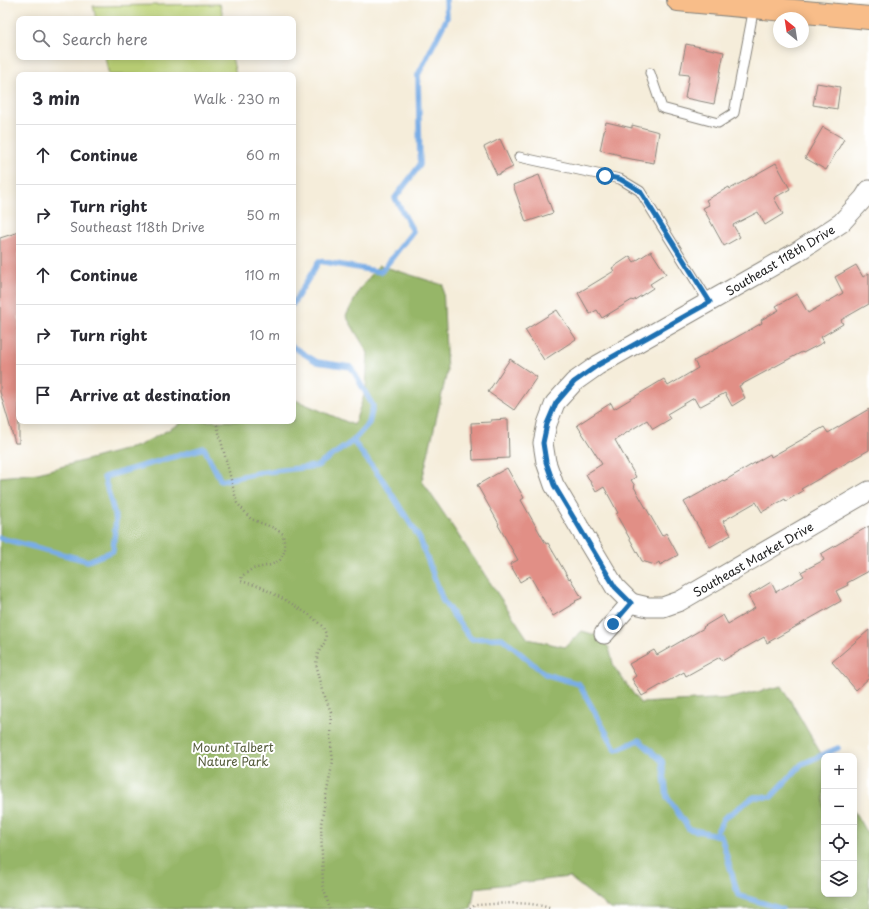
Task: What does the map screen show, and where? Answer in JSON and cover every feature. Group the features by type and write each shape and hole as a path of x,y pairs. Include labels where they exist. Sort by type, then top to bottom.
{"main road":[{"path":"678,0 869,18"}],"street":[{"name":"Southeast 118th Drive","path":"631,603 615,587 554,485 546,462 543,443 547,424 556,403 574,382 598,365 797,252 840,223 864,198 869,190"},
{"name":"Southeast Market Drive","path":"631,603 648,607 663,607 680,601 869,491"},
{"path":"604,634 631,603"}],"lane":[{"path":"650,73 662,108 718,123 734,114 754,7"},
{"path":"519,157 620,179 640,191 710,302"}],"path":[{"path":"217,424 237,503 250,518 274,528 283,534 286,550 280,560 271,565 252,569 242,576 241,581 261,587 293,604 324,626 326,634 325,642 318,653 316,664 324,694 331,712 330,736 333,761 321,824 322,887 330,909"},
{"path":"470,909 475,905 522,904 552,909"}],"green space":[{"path":"220,4 223,16 95,16 93,6"},
{"path":"106,60 233,60 235,72 108,72"},
{"name":"Mount Talbert Nature Park","path":"379,265 443,285 447,372 422,481 528,639 565,647 582,631 599,636 609,648 614,667 640,703 731,698 782,686 821,754 821,897 857,897 857,816 869,837 869,909 610,909 569,877 475,888 471,909 0,909 0,477 38,473 138,446 179,424 296,424 296,400 354,425 366,389 368,353 346,316 360,289"}],"building":[{"path":"686,44 724,52 714,104 685,98 689,75 680,74"},
{"path":"817,83 840,87 837,109 813,105"},
{"path":"606,122 632,128 632,125 659,132 654,163 620,157 620,155 600,150"},
{"path":"823,127 844,139 826,170 805,158"},
{"path":"500,139 513,167 497,175 484,147"},
{"path":"776,163 790,189 774,198 783,214 765,225 758,212 733,225 740,237 724,246 703,208 709,205 706,200 729,187 730,189"},
{"path":"539,175 553,213 526,222 513,185"},
{"path":"16,233 16,424 19,424 19,443 15,443 0,392 0,238"},
{"path":"651,251 666,274 650,284 653,288 602,318 597,310 590,314 578,293 614,271 612,268 630,256 634,262"},
{"path":"856,265 863,277 869,273 869,304 841,320 843,324 821,337 824,342 803,353 802,352 739,386 745,398 732,406 725,393 699,407 694,398 667,414 670,419 653,429 647,420 615,440 636,477 631,480 635,486 634,487 662,536 666,533 678,555 660,565 659,562 655,565 642,561 616,514 618,513 604,487 596,492 586,474 602,464 577,425 611,403 614,409 664,379 668,386 698,368 694,361 762,323 761,320 779,310 776,306 797,294 808,313 843,293 835,277"},
{"path":"557,310 576,339 544,360 525,330"},
{"path":"510,359 537,377 514,410 488,392"},
{"path":"869,409 869,450 801,489 803,491 786,501 785,499 762,512 756,502 723,521 731,535 710,547 684,502 770,454 771,457 824,427 828,433"},
{"path":"508,419 509,458 473,460 471,423"},
{"path":"507,468 524,498 521,500 546,544 548,543 582,598 553,616 530,576 520,582 510,564 518,560 477,485"},
{"path":"869,526 869,571 836,591 841,601 767,643 764,637 722,661 720,657 686,676 684,672 642,696 632,679 636,676 629,664 654,650 657,655 704,628 703,627 723,615 728,624 755,608 748,596 771,582 776,592 804,576 801,572 824,560 821,554"},
{"path":"869,630 869,678 856,690 832,662"}],"waterway":[{"path":"296,299 319,261 381,272 413,231 395,198 420,165 418,75 447,18 446,0"},
{"path":"0,538 88,561 113,551 116,519 104,477 204,448 221,481 257,473 317,466 353,441 369,423 373,406 351,367 317,362 296,349"},
{"path":"353,441 384,482 420,539 443,601 471,639 502,638 545,674 579,684 616,750 639,740 662,761 667,797 689,829 721,836 738,895 782,909"},
{"path":"715,835 724,818 754,797 771,797 802,764 838,748"}],"route":[{"path":"605,176 620,179 640,191 710,302 598,365 574,382 556,403 547,424 543,443 546,462 554,485 615,587 631,603 613,624"}]}
